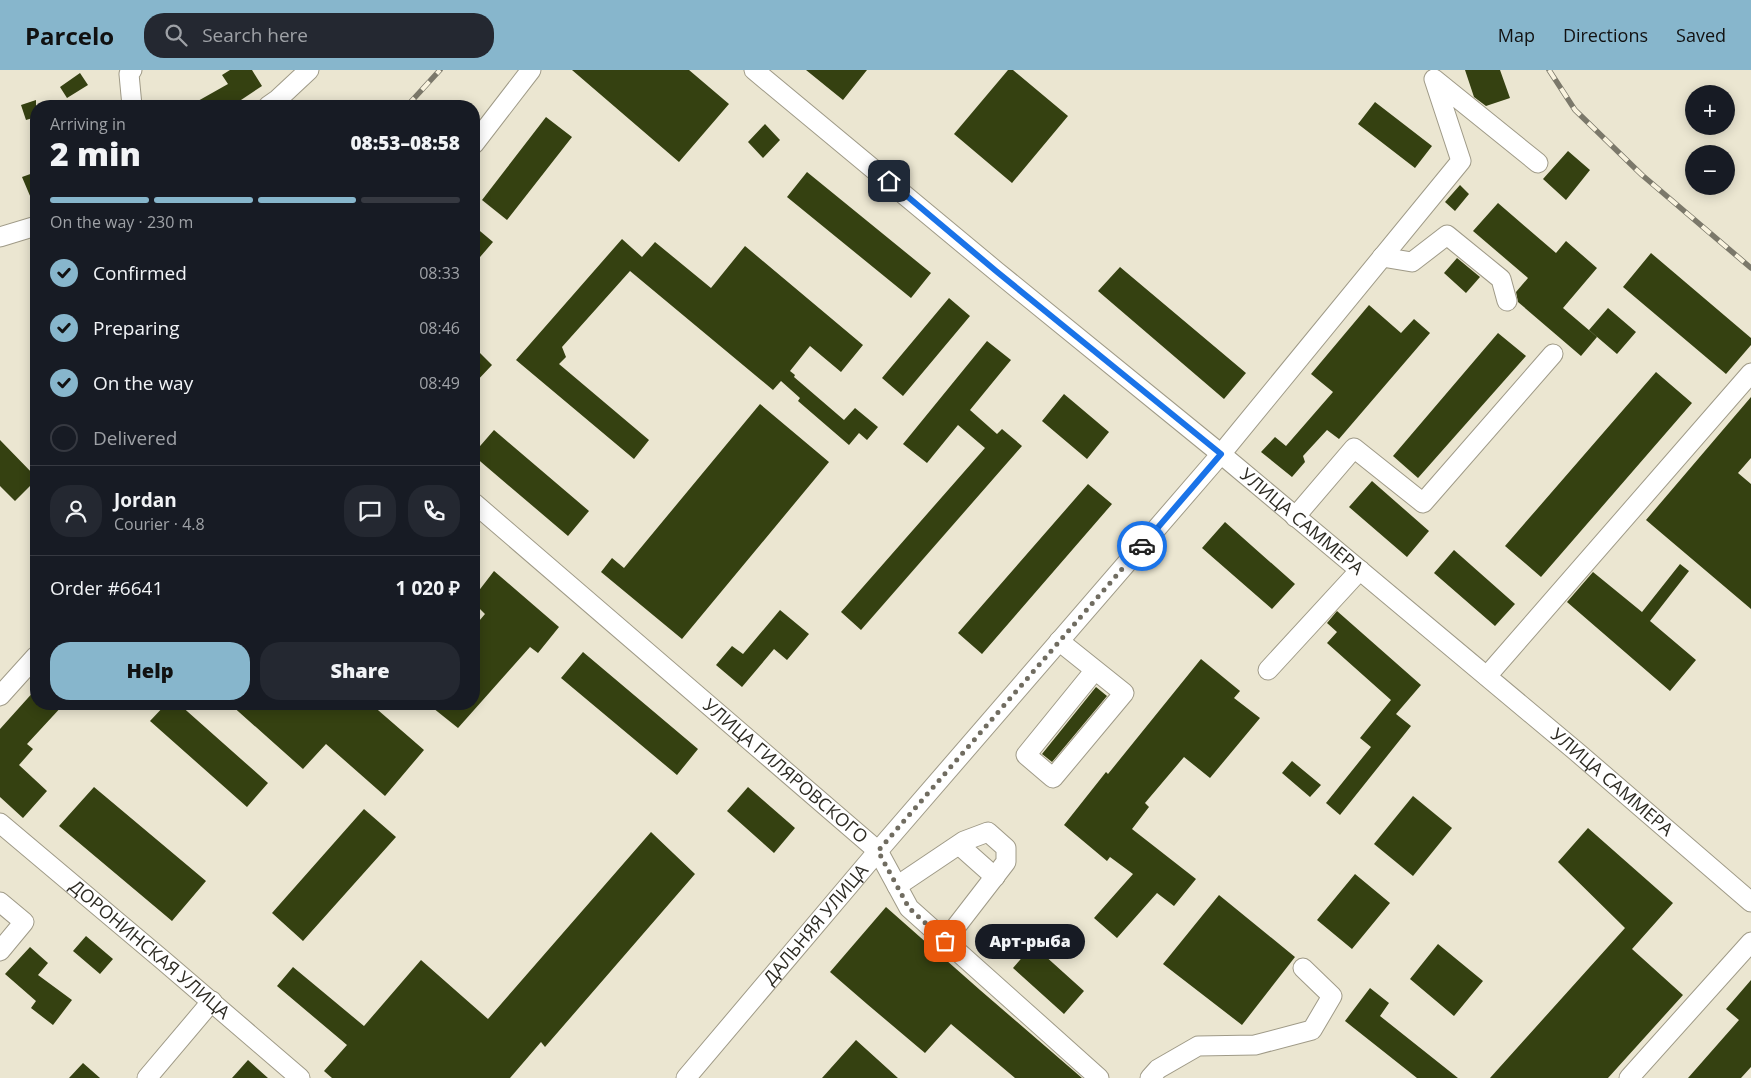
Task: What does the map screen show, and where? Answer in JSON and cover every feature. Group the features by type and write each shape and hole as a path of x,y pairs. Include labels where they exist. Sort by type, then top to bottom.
{"street":[{"path":"131,100 129,74 132,70"},
{"path":"277,100 309,70"},
{"path":"480,136 531,70"},
{"name":"УЛИЦА САММЕРА","path":"754,70 996,271 1221,454 1487,676 1751,902"},
{"name":"ДАЛЬНЯЯ УЛИЦА","path":"686,1078 878,851 1221,454 1461,160 1434,79 1538,162"},
{"path":"0,237 30,228"},
{"path":"1382,257 1412,262 1447,235 1501,279 1508,301"},
{"path":"1295,517 1354,448 1423,503 1552,354"},
{"path":"1487,676 1751,373"},
{"name":"УЛИЦА ГИЛЯРОВСКОГО","path":"480,508 878,851 909,908 1099,1078"},
{"path":"1268,670 1360,570"},
{"path":"1059,641 1096,670 1124,693 1053,778 1026,755 1096,670"},
{"path":"0,696 30,663"},
{"name":"ДОРОНИНСКАЯ УЛИЦА","path":"0,823 212,1001 300,1078"},
{"path":"897,886 968,840 988,832 1006,848 1001,869 945,941"},
{"path":"968,840 1001,869"},
{"path":"0,902 24,922 0,951"},
{"path":"1629,1078 1751,942"},
{"path":"1150,1078 1158,1069 1198,1046 1255,1045 1312,1030 1332,996 1303,968"},
{"path":"147,1078 212,1001"}],"building":[{"path":"230,70 252,70 262,86 241,100 200,100 228,84 222,75"},
{"path":"572,70 689,70 729,104 679,162"},
{"path":"806,70 867,70 843,100"},
{"path":"1008,70 1013,70 1068,116 1012,183 954,134"},
{"path":"1465,70 1500,70 1510,98 1486,106 1474,97"},
{"path":"80,73 88,85 67,98 60,87"},
{"path":"30,102 30,119 26,120 21,105"},
{"path":"1375,102 1432,146 1415,168 1358,124"},
{"path":"546,117 572,137 507,220 482,200"},
{"path":"765,124 780,140 763,158 748,142"},
{"path":"1568,151 1590,170 1566,200 1543,179"},
{"path":"807,172 931,273 911,298 787,197"},
{"path":"30,174 30,196 22,177"},
{"path":"1460,185 1469,194 1455,211 1445,202"},
{"path":"1498,203 1556,253 1566,241 1597,268 1563,308 1597,337 1581,356 1518,302 1516,292 1528,278 1473,231"},
{"path":"480,231 493,242 480,257"},
{"path":"622,239 642,257 655,242 711,288 745,246 863,345 841,372 810,346 790,371 795,375 794,377 844,420 855,408 878,427 867,440 859,433 849,445 798,401 800,398 781,381 773,390 630,271 562,347 566,357 559,364 649,440 634,459 516,360"},
{"path":"1651,253 1751,338 1751,345 1726,374 1623,287"},
{"path":"1457,258 1480,277 1466,293 1444,273"},
{"path":"1120,267 1246,373 1224,399 1098,291"},
{"path":"949,298 970,316 903,396 882,378"},
{"path":"1369,305 1401,333 1414,319 1430,333 1339,439 1327,430 1303,456 1305,462 1292,477 1261,452 1275,437 1286,446 1333,392 1311,374"},
{"path":"1608,308 1636,332 1617,354 1589,330"},
{"path":"1498,333 1526,356 1418,478 1393,456"},
{"path":"987,341 1011,360 970,410 997,434 1002,429 1022,446 861,630 841,612 985,448 958,425 927,463 903,444"},
{"path":"480,353 492,365 480,378"},
{"path":"1656,372 1692,403 1541,577 1505,546"},
{"path":"1064,394 1109,432 1087,459 1042,421"},
{"path":"1751,397 1751,458 1738,473 1751,484 1751,609 1646,520"},
{"path":"760,404 829,462 682,639 601,572 612,558 624,568"},
{"path":"494,430 589,511 568,536 480,461 480,446"},
{"path":"0,440 30,471 30,486 15,501 0,486"},
{"path":"1372,481 1429,531 1407,557 1349,507"},
{"path":"1088,484 1112,504 982,654 958,633"},
{"path":"1225,522 1295,584 1272,609 1202,548"},
{"path":"1454,550 1515,604 1495,626 1434,573"},
{"path":"1680,564 1689,571 1650,621 1696,660 1670,691 1567,602 1593,572 1642,612"},
{"path":"494,571 559,627 538,653 530,647 480,703 480,620 485,614 480,609 480,589"},
{"path":"780,610 809,634 787,660 774,649 742,687 716,665 732,646 743,654"},
{"path":"1337,611 1421,685 1396,714 1411,726 1340,815 1326,803 1371,747 1360,738 1391,700 1327,643 1337,632 1327,623"},
{"path":"583,652 698,749 677,775 561,678"},
{"path":"1201,659 1240,691 1234,698 1260,718 1210,778 1184,757 1145,803 1149,807 1132,829 1196,879 1174,906 1157,893 1117,938 1094,918 1133,874 1110,857 1107,861 1064,825"},
{"path":"1096,687 1107,696 1052,762 1042,754"},
{"path":"30,696 30,710 58,710 27,744 33,749 19,765 47,791 23,818 0,797 0,729"},
{"path":"160,710 186,710 268,783 247,807 150,721"},
{"path":"237,710 378,710 424,750 385,796 326,744 303,769"},
{"path":"436,710 474,710 458,728"},
{"path":"1292,761 1321,785 1310,797 1282,773"},
{"path":"94,787 206,881 172,921 59,826"},
{"path":"748,787 795,828 774,853 727,811"},
{"path":"1413,796 1452,828 1413,876 1374,844"},
{"path":"364,809 396,837 303,941 272,913"},
{"path":"1588,828 1673,903 1632,949 1683,995 1608,1078 1490,1078 1625,928 1558,862"},
{"path":"651,832 695,874 545,1047 541,1042 510,1078 332,1078 324,1071 347,1045 277,986 293,967 364,1026 421,960 488,1019"},
{"path":"1355,874 1390,903 1352,949 1317,920"},
{"path":"1219,895 1295,957 1242,1025 1163,964"},
{"path":"886,907 1082,1078 1015,1078 951,1024 925,1053 830,972"},
{"path":"86,936 113,959 100,974 73,951"},
{"path":"1438,944 1483,981 1454,1016 1410,979"},
{"path":"1033,945 1084,991 1064,1014 1013,968"},
{"path":"30,947 48,963 38,975 72,1000 53,1025 31,1008 36,1001 5,974"},
{"path":"1751,980 1751,1067 1741,1078 1688,1078 1739,1020 1726,1009"},
{"path":"1370,988 1389,1003 1380,1016 1458,1078 1417,1078 1345,1021"},
{"path":"856,1040 898,1078 822,1078"},
{"path":"248,1060 268,1078 232,1078"},
{"path":"83,1063 100,1078 69,1078"}],"railway":[{"path":"412,100 440,70"},
{"path":"1549,70 1575,110 1642,175 1751,268"}],"way so far":[{"path":"945,941 909,908 878,851 1142,546"}],"place":[{"name":"Арт-рыба","path":"945,941"}],"route":[{"path":"889,181 996,271 1221,454 1142,546"}]}
